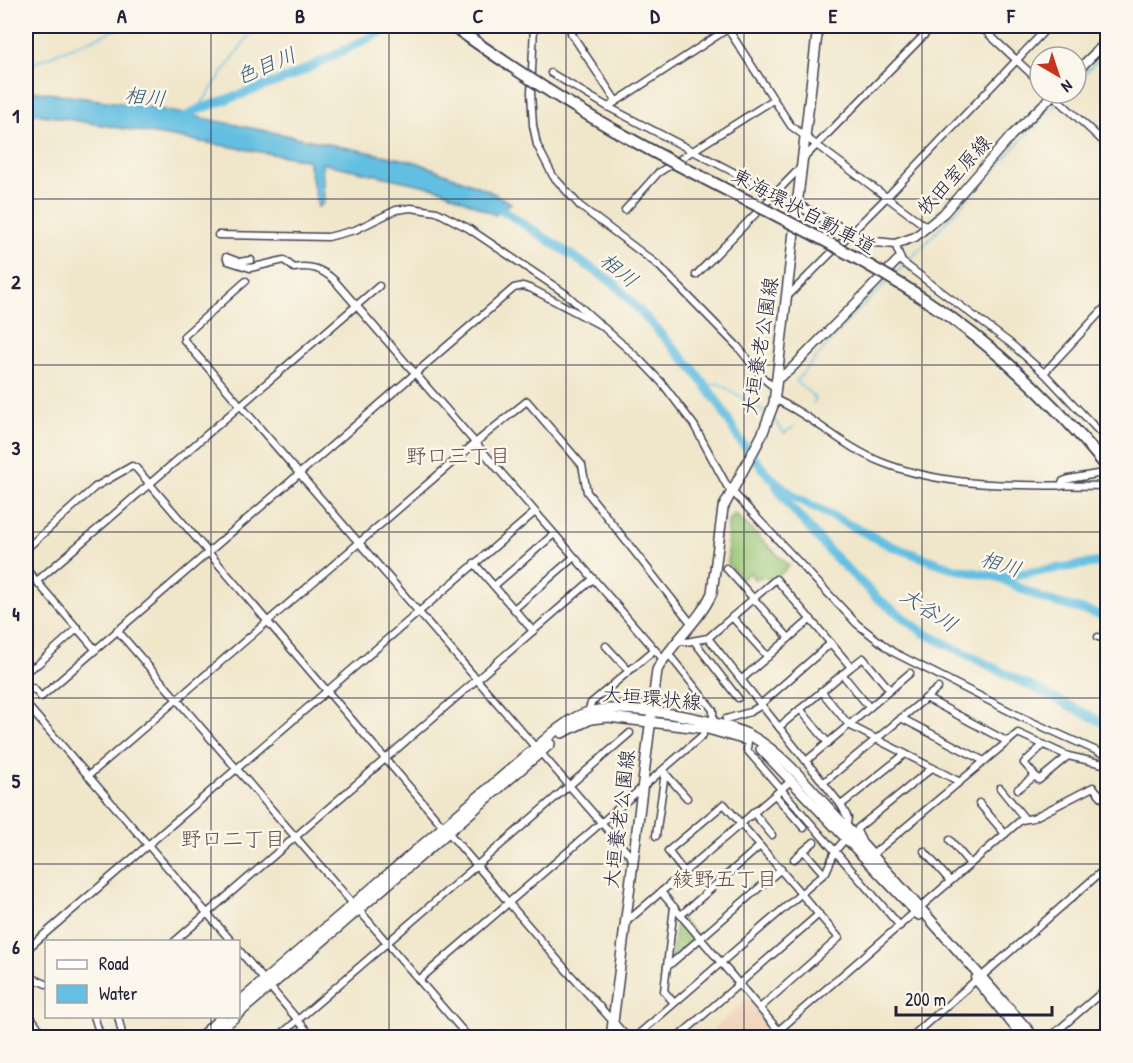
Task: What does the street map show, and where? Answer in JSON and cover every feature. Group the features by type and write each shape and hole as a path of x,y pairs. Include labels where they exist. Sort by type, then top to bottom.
{"highway":[{"name":"東海環状自動車道","path":"453,26 592,117 860,260 925,300 1018,373 1065,418 1107,470"}],"main road":[{"name":"大垣養老公園線","path":"612,1038 612,1020 657,670 665,655 706,605 712,593 718,528 732,489 769,421 774,401 818,26"},
{"path":"1088,60 1107,40"},
{"name":"牧田室原線","path":"895,244 915,237 928,228 1011,136 1044,105"},
{"path":"797,205 866,241 895,244"},
{"path":"776,384 899,262"},
{"name":"大垣環状線","path":"240,1012 268,983 570,720 588,712 607,708 708,729 748,741 763,751 862,845 918,910"},
{"name":"大垣環状線","path":"538,750 572,726 591,719 608,717 650,717 712,722 740,730 767,746 1035,1038"},
{"name":"大垣環状線","path":"979,978 1024,1038"},
{"name":"大垣環状線","path":"240,1002 268,983"},
{"name":"大垣環状線","path":"199,1038 225,1021"},
{"name":"大垣環状線","path":"210,1038 225,1021"}],"street":[{"path":"534,26 531,84 533,125 537,145 553,176 579,206 658,265 738,347 764,379 776,384"},
{"path":"578,26 571,33 615,101"},
{"path":"608,107 728,26 791,126 928,228"},
{"path":"696,275 933,26"},
{"path":"980,26 1028,71"},
{"path":"786,298 887,197 1050,26"},
{"path":"551,73 608,107 797,205"},
{"path":"625,210 658,173 773,100"},
{"path":"1063,105 1107,146"},
{"path":"218,235 328,237 355,230 396,210 427,209 468,228 527,266 602,325 639,359 676,400 694,425 732,489 826,594 857,624 893,652 1021,717 1107,756"},
{"path":"895,244 899,262 987,324 1044,373 1107,441"},
{"path":"251,260 239,261 226,256 228,261 250,268 290,264 324,271 357,305 654,650 665,655 713,710 712,722"},
{"path":"246,281 184,336 299,474 633,859"},
{"path":"37,581 379,286"},
{"path":"26,694 33,688 40,697 514,288 523,286 597,325 602,325"},
{"path":"1044,373 1107,304"},
{"path":"88,776 359,542 527,401 582,465 587,492 691,623"},
{"path":"774,401 796,408 827,433 856,450 917,474 960,483 1107,486"},
{"path":"26,549 86,494 132,466 627,1036"},
{"path":"1061,486 1063,481 1068,479 1107,470"},
{"path":"26,950 535,512"},
{"path":"494,586 554,534"},
{"path":"514,609 574,557"},
{"path":"474,563 533,632"},
{"path":"726,568 789,638"},
{"path":"26,569 95,649"},
{"path":"176,940 593,579"},
{"path":"677,639 694,641 708,638 776,579 851,667"},
{"path":"732,617 768,657"},
{"path":"742,679 811,619"},
{"path":"26,671 38,664 78,628"},
{"path":"117,630 469,1038"},
{"path":"634,1038 824,874 835,851 848,833 848,818 841,805 708,638"},
{"path":"1098,638 1107,640"},
{"path":"694,641 738,698"},
{"path":"726,719 750,712 761,705 831,643"},
{"path":"606,646 629,671"},
{"path":"588,712 591,703 654,650"},
{"path":"779,727 863,658 890,690"},
{"path":"806,761 910,673"},
{"path":"842,674 869,707"},
{"path":"823,783 938,688"},
{"path":"821,692 849,724 960,782"},
{"path":"926,698 1008,741"},
{"path":"26,706 230,940"},
{"path":"800,709 828,743"},
{"path":"901,718 984,761"},
{"path":"277,1038 630,733"},
{"path":"872,855 1008,741 1022,733 1068,756 1107,765"},
{"path":"419,980 703,735"},
{"path":"748,741 747,750 900,926"},
{"path":"1043,745 1024,763 1039,780 1068,756"},
{"path":"841,805 905,754"},
{"path":"862,845 858,828 932,768"},
{"path":"664,771 687,798"},
{"path":"656,837 664,771"},
{"path":"1018,789 1035,776"},
{"path":"625,923 792,780"},
{"path":"779,1030 1024,819 1093,787 1107,804"},
{"path":"1000,788 1024,819"},
{"path":"774,795 804,828"},
{"path":"980,803 1005,834"},
{"path":"684,872 668,851 724,804 839,938 761,1007"},
{"path":"753,812 772,835"},
{"path":"950,840 970,864"},
{"path":"794,859 814,843"},
{"path":"681,915 760,846"},
{"path":"804,851 824,874"},
{"path":"924,851 950,881"},
{"path":"910,1038 1107,866"},
{"path":"667,967 781,869"},
{"path":"661,892 785,1038"},
{"path":"674,907 664,992 674,1003"},
{"path":"677,1038 819,914"},
{"path":"240,951 313,1038"},
{"path":"26,975 45,984"},
{"path":"1050,1038 1107,987"},
{"path":"26,1010 46,1038"},
{"path":"94,1018 101,1038"},
{"path":"118,1018 123,1038"},
{"path":"221,1038 226,1033 225,1021"},
{"path":"26,1034 29,1038"},
{"path":"612,1038 627,1036"}],"shaded area":[{"path":"748,999 780,1037 704,1038"}],"green space":[{"path":"735,514 789,566 782,573 769,579 764,576 754,579 750,572 741,580 728,563 728,522"},
{"path":"677,914 697,937 671,960"}],"water":[{"path":"26,90 149,107 416,162 487,190 511,203 495,215 440,189 322,163 324,203 318,207 308,160 26,112"}],"waterway":[{"path":"26,66 125,26"},
{"path":"197,110 255,26"},
{"name":"色目川","path":"182,119 197,110 290,77 393,26"},
{"path":"1088,70 1108,50"},
{"path":"906,263 1055,105"},
{"name":"相川","path":"493,204 614,283 694,370 719,404 739,439 769,476 795,497 891,546 955,569 998,577 1043,599 1108,617"},
{"path":"894,276 903,266"},
{"path":"813,403 816,399 796,381 849,320 888,281"},
{"path":"706,386 718,383 766,412"},
{"path":"772,417 784,433 794,427"},
{"name":"大谷川","path":"776,485 789,505 830,552 877,598 924,633 1108,725"},
{"path":"998,577 1108,561"}],"district":[{"name":"野口三丁目","path":"458,456"},
{"name":"野口二丁目","path":"233,839"},
{"name":"綾野五丁目","path":"725,879"}]}
